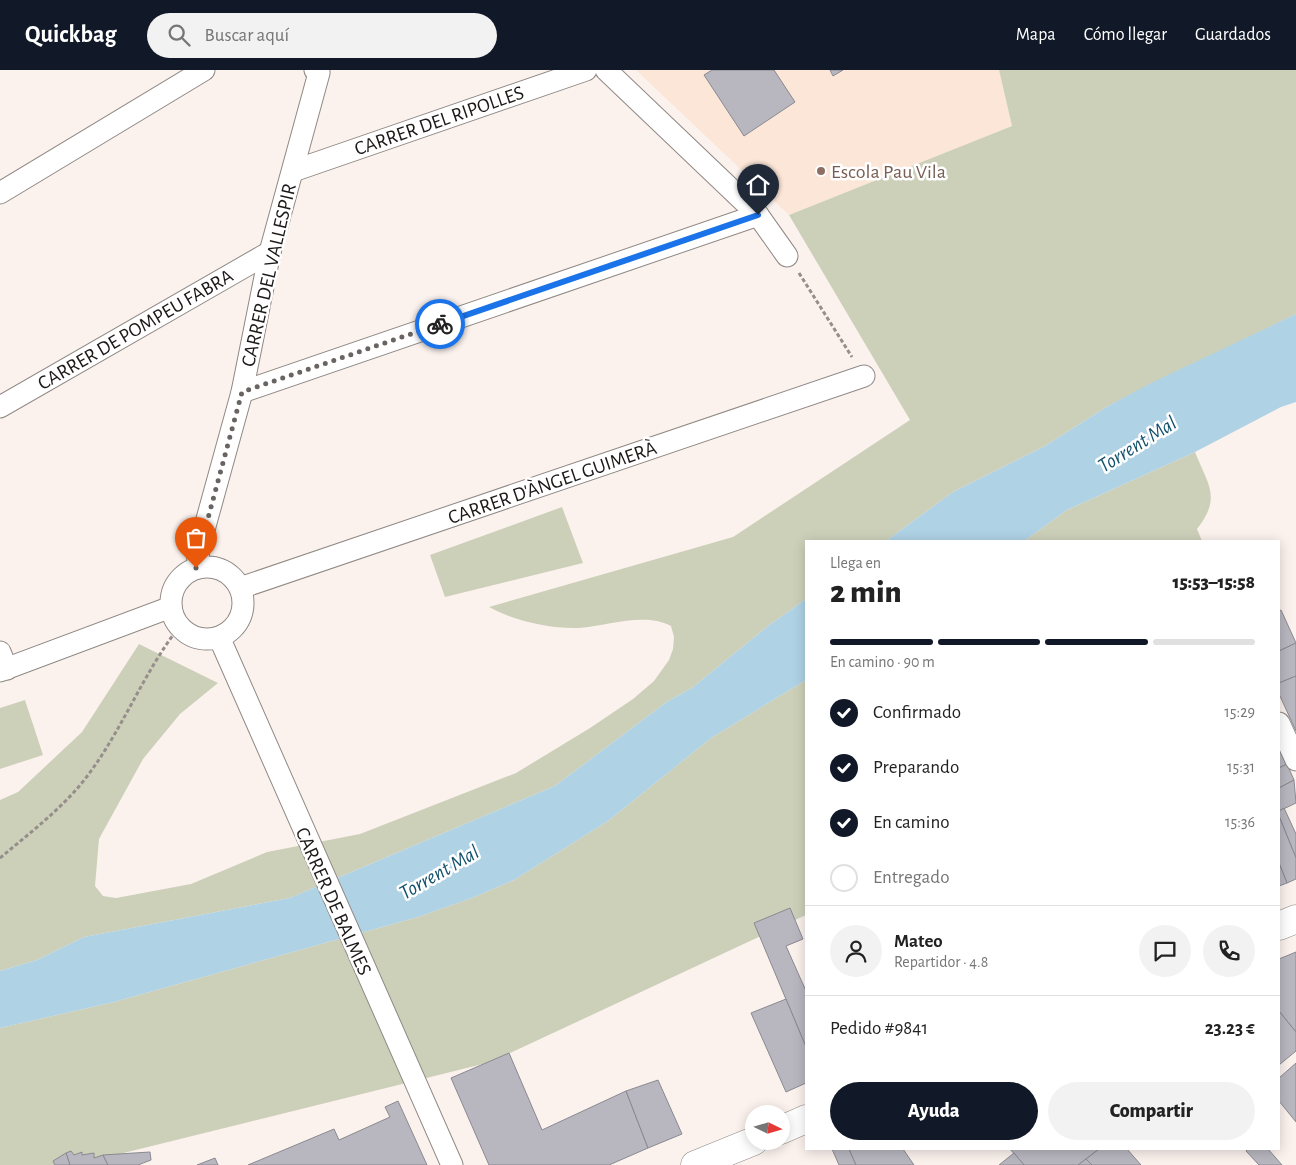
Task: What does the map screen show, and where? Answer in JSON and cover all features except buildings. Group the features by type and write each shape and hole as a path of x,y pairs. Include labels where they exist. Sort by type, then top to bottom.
{"street":[{"path":"0,194 204,70"},
{"name":"CARRER DEL VALLESPIR","path":"196,568 242,392 270,252 319,73 315,70"},
{"name":"CARRER DEL RIPOLLES","path":"293,171 586,70"},
{"path":"606,70 758,215 787,256"},
{"path":"242,392 758,215"},
{"name":"CARRER DE POMPEU FABRA","path":"0,407 270,252"},
{"name":"CARRER D'ÀNGEL GUIMERÀ","path":"240,588 864,376"},
{"path":"196,568 217,568 234,579 240,588 243,599 240,617 229,631 219,637 198,638 175,617 171,597 179,579 196,568"},
{"path":"2,664 175,617"},
{"name":"CARRER DE BALMES","path":"219,637 418,1092 452,1165"},
{"path":"1280,725 1296,760"},
{"path":"1280,926 1296,919"},
{"path":"790,1126 805,1119"},
{"path":"695,1165 745,1145"}],"path":[{"path":"787,256 864,376"},
{"path":"0,858 63,804 91,772 127,714 159,654 175,617"}],"shaded area":[{"name":"Escola Pau Vila","path":"636,70 999,70 1012,126 789,215"}],"green space":[{"path":"999,70 1296,70 1296,314 1108,406 1045,446 953,492 887,540 805,540 805,600 768,626 692,688 668,701 555,786 290,898 84,937 37,960 0,971 0,800 18,792 82,732 139,644 218,683 180,714 143,759 99,839 95,886 103,896 116,898 191,884 267,852 360,834 516,773 590,728 633,699 654,681 669,660 673,649 674,637 671,626 649,620 637,620 579,628 556,627 521,620 489,607 733,537 910,420 789,215 1012,126"},
{"path":"1195,452 1208,482 1211,499 1205,518 1197,529 1202,540 1025,540 1067,510"},
{"path":"562,507 583,563 445,597 430,555"},
{"path":"805,681 805,915 491,1062 75,1165 0,1165 0,1028 114,1002 418,917 472,898 514,880 608,821 711,738"},
{"path":"25,700 43,755 0,769 0,708"}],"water":[{"name":"Torrent Mal","path":"1296,314 1296,402 1281,407 1195,452 1067,510 1025,540 887,540 953,492 1045,446 1108,406 1151,383"},
{"name":"Torrent Mal","path":"805,600 805,681 711,738 608,821 514,880 472,898 418,917 114,1002 0,1028 0,971 37,960 84,937 290,898 555,786 668,701 692,688 768,626"}],"way so far":[{"path":"196,568 242,392 440,324"}],"place":[{"name":"Escola Pau Vila","path":"821,171"}],"route":[{"path":"440,324 758,215"}]}
